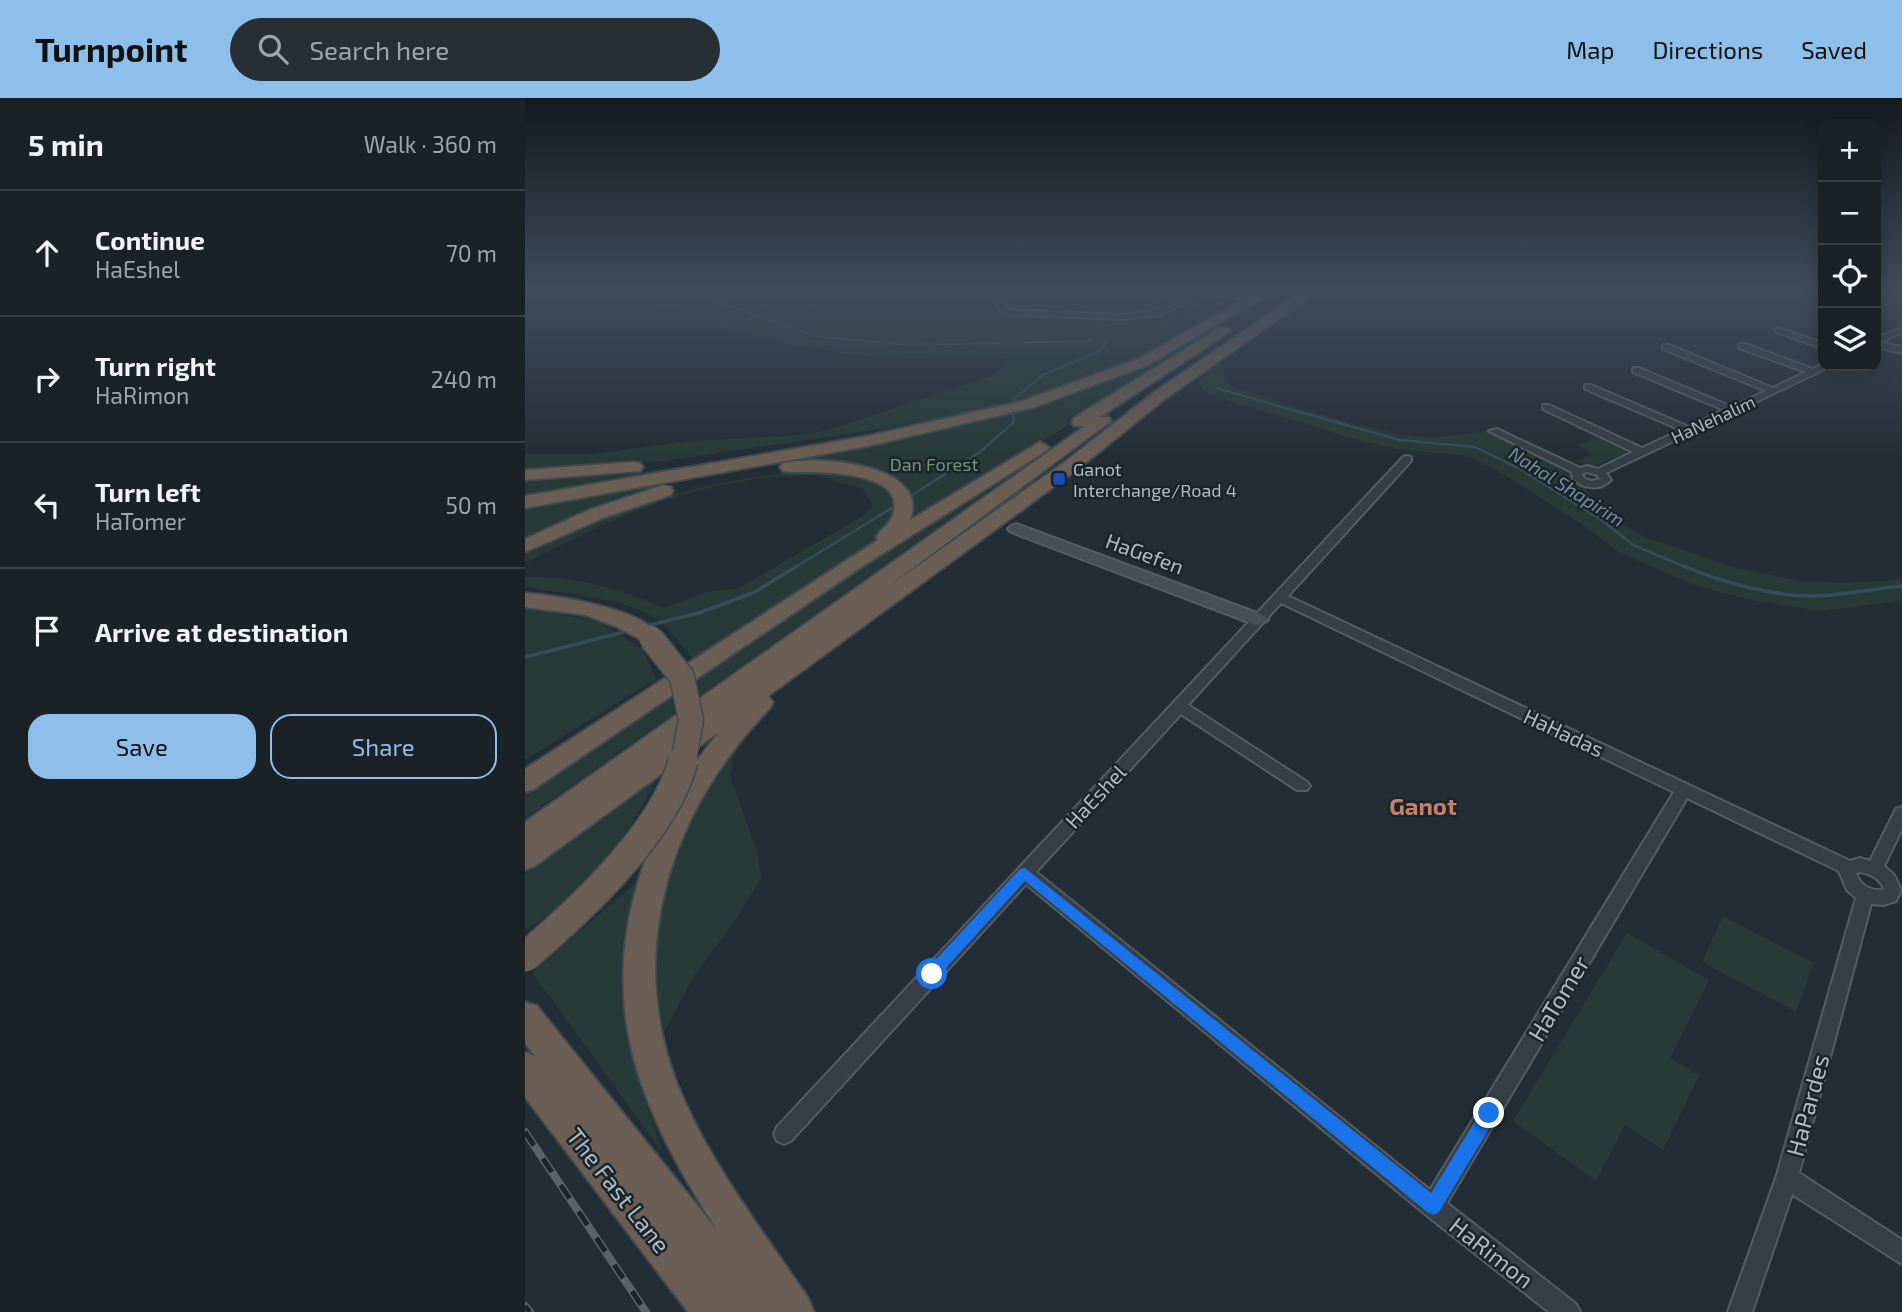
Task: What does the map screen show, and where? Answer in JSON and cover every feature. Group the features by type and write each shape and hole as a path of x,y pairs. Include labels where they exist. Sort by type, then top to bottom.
{"highway":[{"path":"525,502 966,421 1028,404 1143,362 1176,346"},
{"path":"525,782 856,562 1191,346"},
{"path":"525,837 1196,346"},
{"path":"525,858 1072,466 1159,396 1232,346"},
{"path":"525,475 647,466 796,446 915,427 1028,404"},
{"path":"525,546 596,514 682,486 760,469 816,467 872,474 884,478 900,492 904,508 901,521 879,544 856,562"},
{"path":"1010,508 1008,521 1016,529"},
{"path":"974,535 995,529 1016,529"},
{"path":"794,1312 708,1182 681,1136 656,1080 638,1001 637,970 641,927 650,885 673,825 723,746 768,696 899,588"},
{"path":"525,600 598,612 617,618 651,638 670,657 685,688 690,728 687,749 676,780 647,833 586,903 525,957"},
{"path":"525,1017 757,1312"},
{"name":"The Fast Lane","path":"525,1069 713,1312"}],"street":[{"path":"1742,346 1813,372"},
{"path":"1885,346 1902,350"},
{"path":"1666,347 1774,391"},
{"path":"1636,370 1732,410"},
{"name":"HaNehalim","path":"1494,431 1579,471 1599,472 1818,370"},
{"path":"1588,387 1688,430"},
{"path":"1546,407 1641,453"},
{"name":"HaEshel","path":"784,1134 1407,459"},
{"name":"HaGefen","path":"1016,529 1259,620"},
{"name":"HaHadas","path":"1279,597 1849,868"},
{"path":"1179,706 1302,786"},
{"name":"HaTomer","path":"1433,1206 1684,789"},
{"path":"1875,868 1902,813"},
{"path":"1860,865 1875,868 1888,878 1893,890 1890,896 1883,899 1865,895 1851,884 1847,872 1849,868 1860,865"},
{"name":"HaRimon","path":"1025,873 1433,1206 1568,1312"},
{"name":"HaPardes","path":"1740,1312 1787,1178 1865,895"},
{"path":"1787,1178 1902,1253"}],"green space":[{"path":"799,346 1165,346 1056,392 993,408 893,427 665,461 525,472 525,454 593,454 692,441 788,436 825,431 994,375 1011,359 895,358"},
{"name":"Dan Forest","path":"1157,357 1169,362 1046,439 908,520 910,492 902,480 887,473 857,465 782,463 699,476 659,486 593,507 525,539 525,508 974,420"},
{"path":"1213,365 1221,365 1225,380 1230,386 1343,421 1402,435 1432,438 1487,431 1553,462 1572,474 1612,519 1645,537 1736,568 1801,581 1849,583 1902,579 1902,601 1819,611 1751,600 1697,586 1618,552 1586,527 1505,475 1468,456 1396,449 1362,441 1207,394 1198,383"},
{"path":"1597,437 1628,452 1595,466 1574,462 1593,454 1578,445"},
{"path":"769,454 525,498 525,482 617,475"},
{"path":"1012,467 1019,470 525,818 525,790"},
{"path":"797,471 850,474 874,481 897,497 893,517 871,545 693,660 667,628 648,614 603,599 525,587 525,577 580,581 629,594 664,608 706,592 739,588 861,517 873,506 863,489 815,475 755,479 708,488 664,500 602,525 525,563 525,554 590,523 657,499 726,482"},
{"path":"525,607 600,622 643,650 656,679 525,760"},
{"path":"738,736 730,776 757,851 761,878 734,922 694,976 664,1032 665,1057 653,982 656,909 683,835"},
{"path":"657,778 629,827 595,873 569,899 525,931 525,874"},
{"path":"638,881 623,962 623,1004 629,1045 662,1152 532,972"},
{"path":"1723,916 1814,963 1796,1012 1702,962"},
{"path":"1627,933 1709,980 1670,1058 1699,1076 1663,1150 1625,1125 1596,1181 1513,1121"}],"waterway":[{"path":"1014,399 1043,375 1098,352 1104,346"},
{"name":"Nahal Shapirim","path":"1217,388 1302,413"},
{"name":"Nahal Shapirim","path":"1296,411 1400,440 1475,447 1520,469 1603,521 1633,545 1688,568"},
{"path":"912,495 980,452 1014,422 1013,413"},
{"path":"794,568 895,506"},
{"path":"646,626 699,613 755,592 797,566"},
{"name":"Nahal Shapirim","path":"1684,566 1745,587 1795,595 1833,595 1902,586"},
{"path":"525,657 628,631"}],"railway":[{"path":"525,1132 646,1312"},
{"path":"525,1306 530,1312"}],"place":[{"name":"Ganot Interchange/Road 4","path":"1059,479"}],"district":[{"name":"Ganot","path":"1423,805"}],"route":[{"path":"932,974 1025,873 1433,1206 1489,1113"}]}
